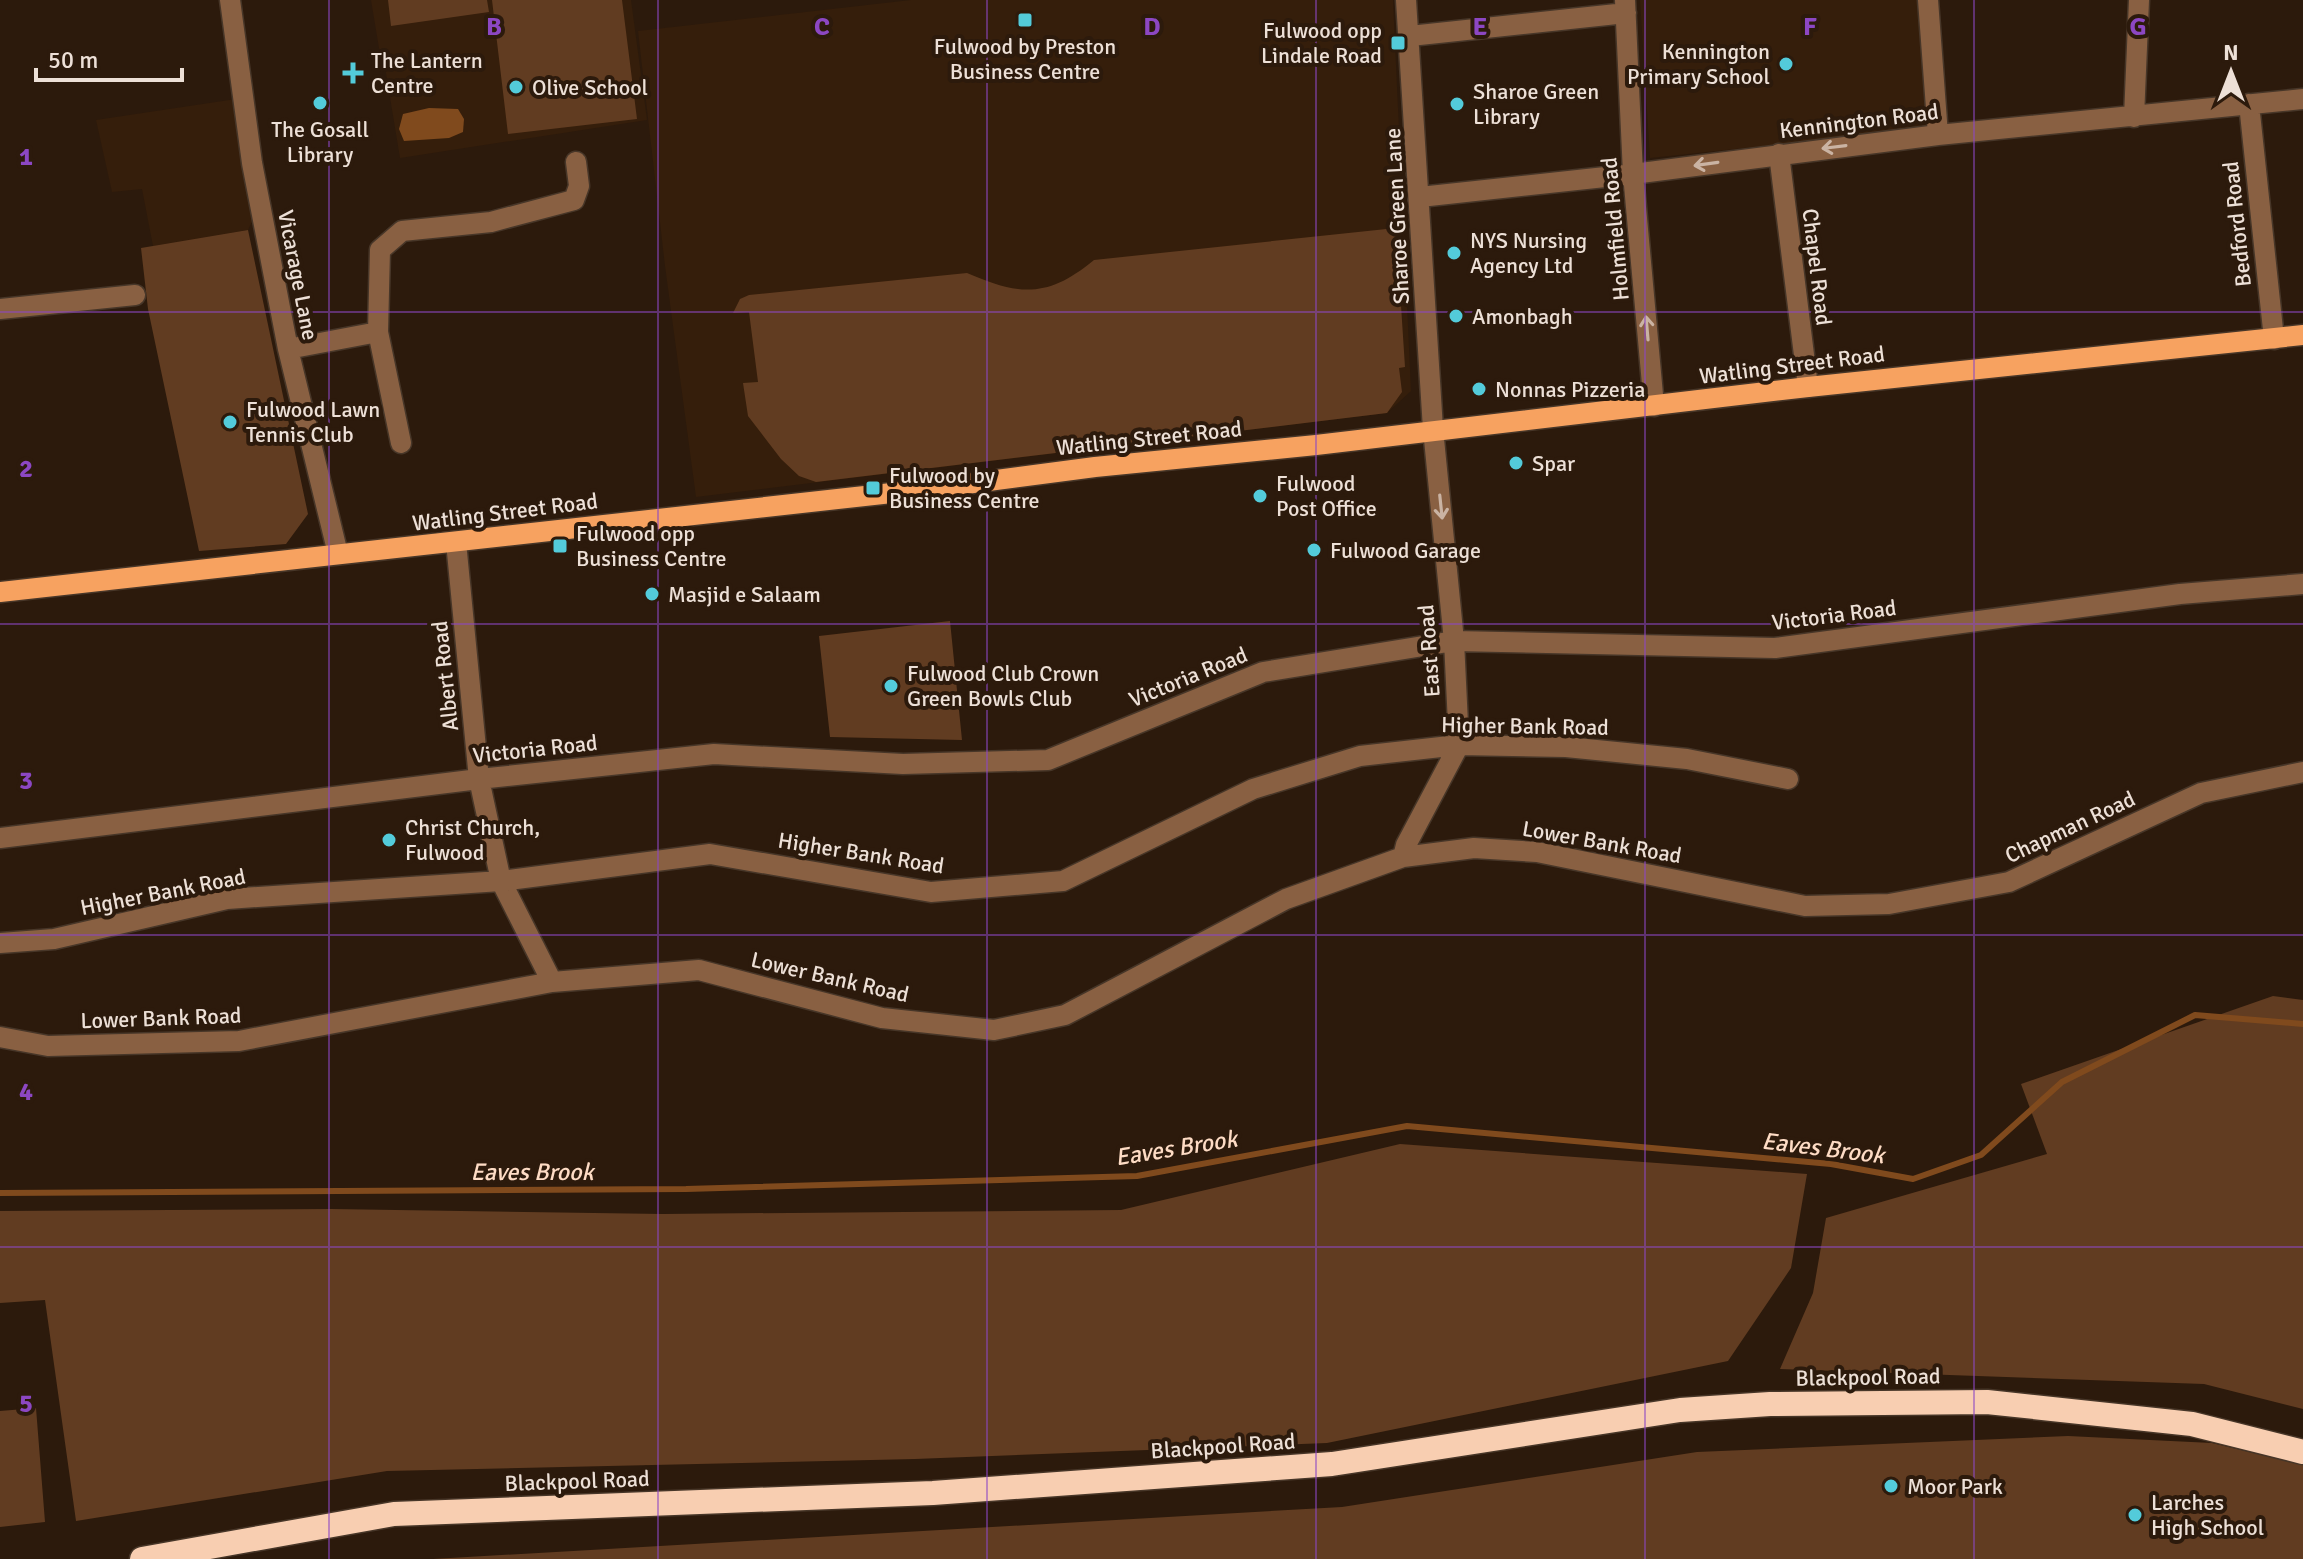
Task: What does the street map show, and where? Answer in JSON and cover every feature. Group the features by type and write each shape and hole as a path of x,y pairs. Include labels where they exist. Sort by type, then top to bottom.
{"highway":[{"name":"Blackpool Road","path":"142,1559 394,1514 933,1493 1332,1464 1680,1410 1756,1405 1987,1402 2192,1424 2303,1452"}],"main road":[{"name":"Watling Street Road","path":"0,592 1808,387 2303,335"}],"street":[{"name":"Vicarage Lane","path":"230,0 252,163 288,349 338,554"},
{"name":"Sharoe Green Lane","path":"1406,0 1433,429"},
{"path":"1928,0 1938,135"},
{"path":"2134,117 2139,0"},
{"path":"1410,36 1626,6"},
{"name":"Holmfield Road","path":"1626,6 1633,174 1654,406"},
{"name":"Kennington Road","path":"1420,197 1633,174 1938,135 2303,99"},
{"name":"Bedford Road","path":"2249,104 2274,339"},
{"name":"Chapel Road","path":"1779,154 1808,387"},
{"path":"401,443 378,332 380,250 402,231 491,222 574,200 579,186 576,162"},
{"path":"0,309 135,295"},
{"path":"288,349 378,332"},
{"name":"East Road","path":"1433,429 1454,641 1459,745"},
{"name":"Albert Road","path":"456,542 479,779 501,881 552,982"},
{"name":"Victoria Road","path":"0,838 479,779 714,754 903,764 1048,760 1263,672 1454,641 1775,648 2180,594 2303,584"},
{"path":"1403,857 1406,845 1459,745"},
{"name":"Higher Bank Road","path":"0,943 54,939 227,899 501,881 710,854 931,892 1063,881 1253,789 1360,756 1459,745 1566,747 1687,759 1788,779"},
{"name":"Chapman Road","path":"1805,906 1889,904 2009,882 2201,793 2303,772"},
{"name":"Lower Bank Road","path":"0,1037 48,1046 239,1041 552,982 699,970 882,1018 994,1030 1065,1015 1286,899 1403,857 1474,848 1537,852 1805,906"}],"shaded area":[{"name":"Olive School","path":"371,0 631,0 647,120 400,158"},
{"path":"388,0 487,0 489,12 391,26"},
{"path":"492,0 622,0 637,119 508,134"},
{"path":"911,0 1393,0 1411,391 1387,413 696,497 638,31"},
{"name":"Kennington Primary School","path":"1640,0 1924,0 1932,128 1650,158"},
{"path":"236,99 253,219 248,230 153,246 142,189 112,192 96,120"},
{"path":"429,108 458,109 464,119 463,132 449,138 404,141 399,129 403,114"},
{"path":"1396,228 1405,367 1399,368 1402,392 1387,413 816,482 799,476 781,459 748,416 743,383 758,382 749,312 733,313 740,299 749,295 967,273 1003,286 1033,289 1062,281 1094,260"},
{"name":"Fulwood Lawn Tennis Club","path":"248,230 308,514 286,544 199,551 148,309 141,248"},
{"name":"Fulwood Club Crown Green Bowls Club","path":"950,621 962,740 830,737 819,636"},
{"path":"2273,996 2303,1000 2303,1409 2204,1384 1780,1369 1813,1293 1826,1218 2047,1154 2021,1084"},
{"path":"1400,1144 1807,1174 1791,1268 1728,1361 1327,1443 915,1459 387,1471 76,1521 45,1300 0,1303 0,1211 331,1209 663,1214 1121,1210"},
{"path":"36,1408 45,1522 0,1527 0,1411"},
{"name":"Moor Park","path":"2068,1436 2212,1443 2303,1465 2303,1559 433,1559 1342,1507 1697,1452"}],"waterway":[{"name":"Eaves Brook","path":"0,1193 686,1189 1137,1176 1407,1126 1831,1164 1913,1179 1981,1155 2062,1082 2195,1015 2303,1024"}],"place":[{"name":"Fulwood by Preston Business Centre","path":"1025,20"},
{"name":"Fulwood opp Lindale Road","path":"1398,43"},
{"name":"Kennington Primary School","path":"1786,64"},
{"name":"The Lantern Centre","path":"353,73"},
{"name":"Olive School","path":"516,87"},
{"name":"The Gosall Library","path":"320,103"},
{"name":"Sharoe Green Library","path":"1457,104"},
{"name":"NYS Nursing Agency Ltd","path":"1454,253"},
{"name":"Amonbagh","path":"1456,316"},
{"name":"Nonnas Pizzeria","path":"1479,389"},
{"name":"Fulwood Lawn Tennis Club","path":"230,422"},
{"name":"Spar","path":"1516,463"},
{"name":"Fulwood by Business Centre","path":"873,488"},
{"name":"Fulwood Post Office","path":"1260,496"},
{"name":"Fulwood opp Business Centre","path":"560,546"},
{"name":"Fulwood Garage","path":"1314,550"},
{"name":"Masjid e Salaam","path":"652,594"},
{"name":"Fulwood Club Crown Green Bowls Club","path":"891,686"},
{"name":"Christ Church, Fulwood","path":"389,840"},
{"name":"Moor Park","path":"1891,1486"},
{"name":"Larches High School","path":"2135,1515"}]}
